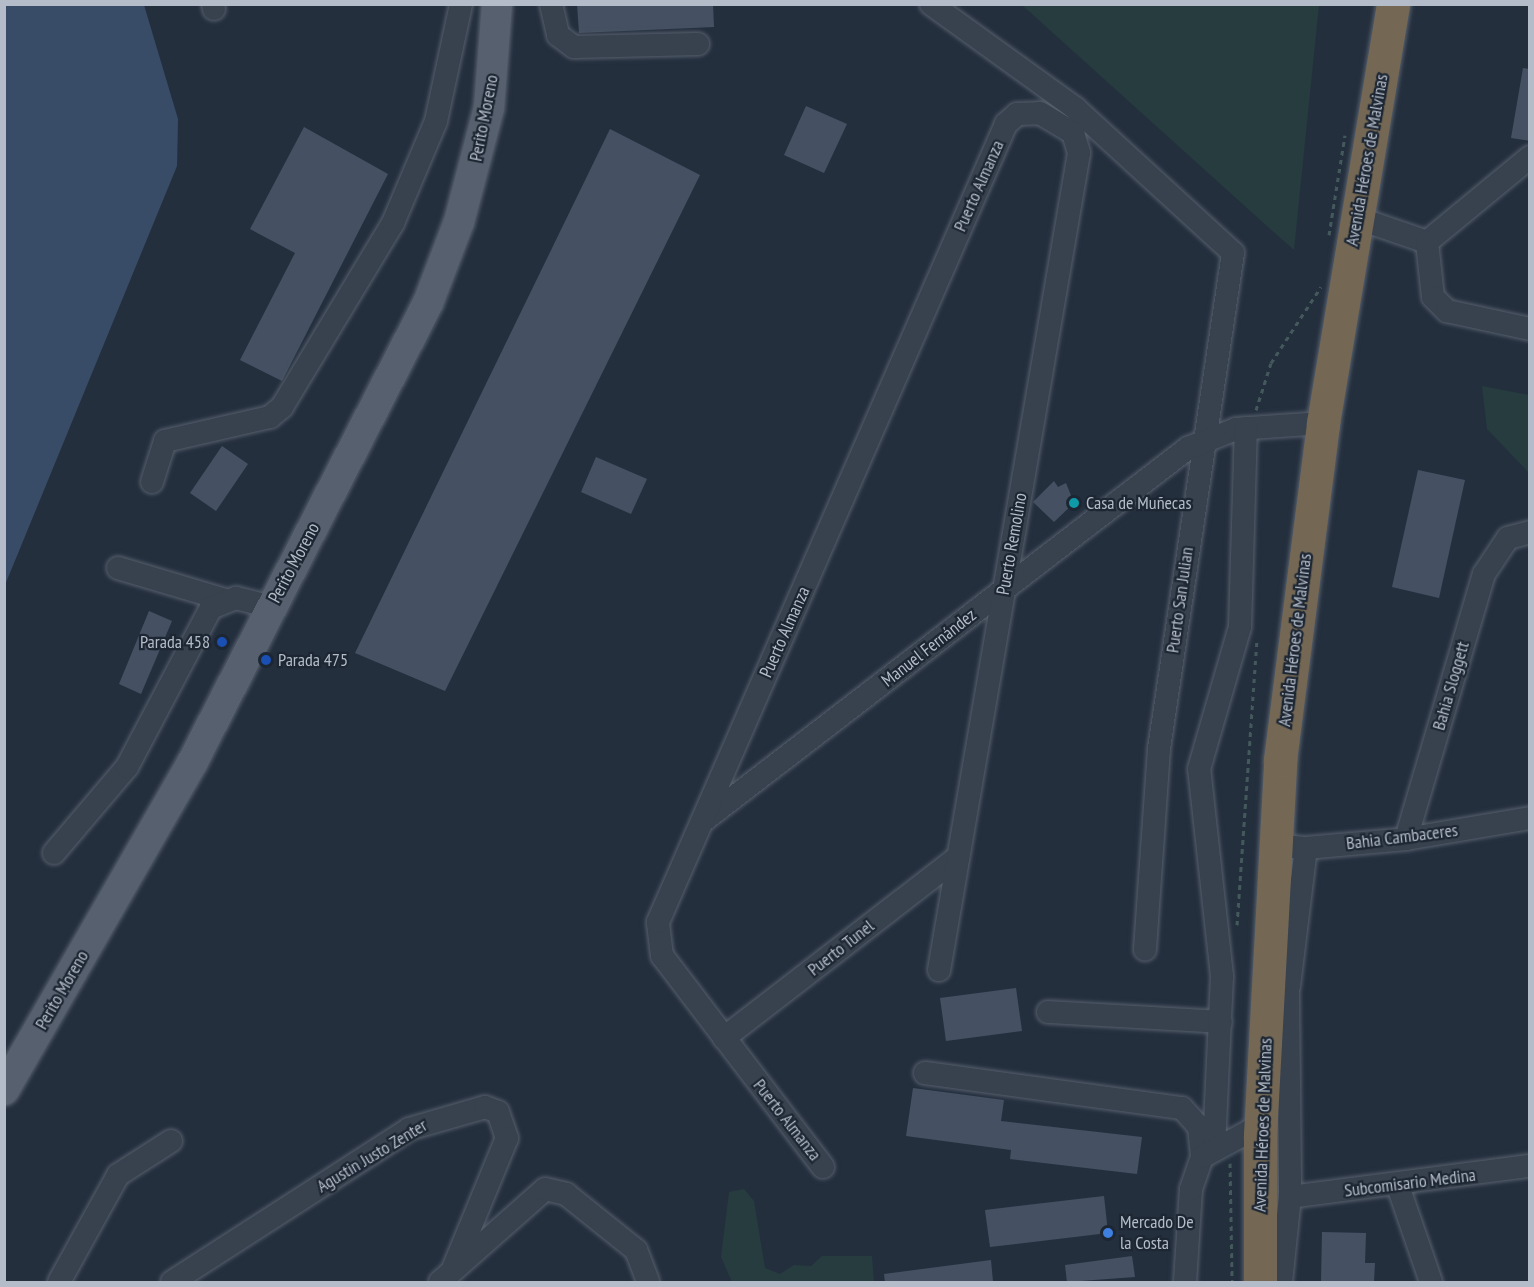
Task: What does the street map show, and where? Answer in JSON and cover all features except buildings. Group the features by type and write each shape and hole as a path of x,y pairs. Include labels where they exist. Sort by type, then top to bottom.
{"highway":[{"name":"Avenida Héroes de Malvinas","path":"1260,1282 1261,1125 1270,951 1290,846 1280,760 1323,423 1393,4"}],"main road":[{"name":"Perito Moreno","path":"4,1090 192,763 390,381 459,222 489,108 497,4"}],"street":[{"path":"152,482 165,441 270,417 282,407 393,223 436,121 461,4"},
{"path":"551,4 558,35 574,47 698,44"},
{"path":"931,4 1069,116"},
{"name":"Puerto Almanza","path":"823,1167 662,956 657,939 658,922 1006,124 1027,111 1069,116"},
{"name":"Puerto San Julian","path":"1069,116 1233,253 1159,749 1145,950"},
{"name":"Puerto Remolino","path":"939,970 1078,153 1078,141 1069,116"},
{"path":"1427,242 1530,157"},
{"path":"1357,218 1427,242"},
{"path":"1427,242 1433,297 1447,311 1530,329"},
{"name":"Manuel Fernández","path":"702,822 1204,439 1246,428 1323,423"},
{"path":"1185,1282 1191,1190 1208,1152 1221,1022 1222,976 1199,769 1240,627 1246,428"},
{"name":"Bahia Sloggett","path":"1406,839 1484,574 1519,535"},
{"path":"118,568 222,599 271,607"},
{"path":"54,853 127,767 211,608 222,599"},
{"name":"Bahia Cambaceres","path":"1290,846 1406,839 1530,818"},
{"path":"1281,1282 1290,1197 1288,994 1290,846"},
{"name":"Puerto Tunel","path":"724,1038 958,857"},
{"path":"1270,951 1288,994"},
{"path":"1048,1012 1221,1022"},
{"path":"925,1073 1182,1108 1199,1126 1208,1152"},
{"name":"Agustin Justo Zenter","path":"172,1282 409,1129 485,1107 498,1112 507,1138 446,1276"},
{"path":"1208,1152 1261,1125"},
{"path":"59,1282 118,1174 171,1141"},
{"name":"Subcomisario Medina","path":"1290,1197 1398,1186 1530,1166"},
{"path":"1398,1186 1431,1282"},
{"path":"446,1276 545,1189 567,1194 636,1250 648,1282"}],"green space":[{"path":"1022,5 1319,5 1294,250 1258,218"},
{"path":"1482,386 1529,395 1529,473 1487,429"},
{"path":"744,1189 754,1201 765,1268 780,1274 794,1265 811,1266 822,1256 872,1256 874,1282 732,1282 721,1257 729,1192"}],"water":[{"path":"5,4 144,5 178,119 177,166 5,585"}],"place":[{"name":"Casa de Muñecas","path":"1074,503"},
{"name":"Parada 458","path":"222,642"},
{"name":"Parada 475","path":"266,660"},
{"name":"Mercado De la Costa","path":"1108,1233"}]}
